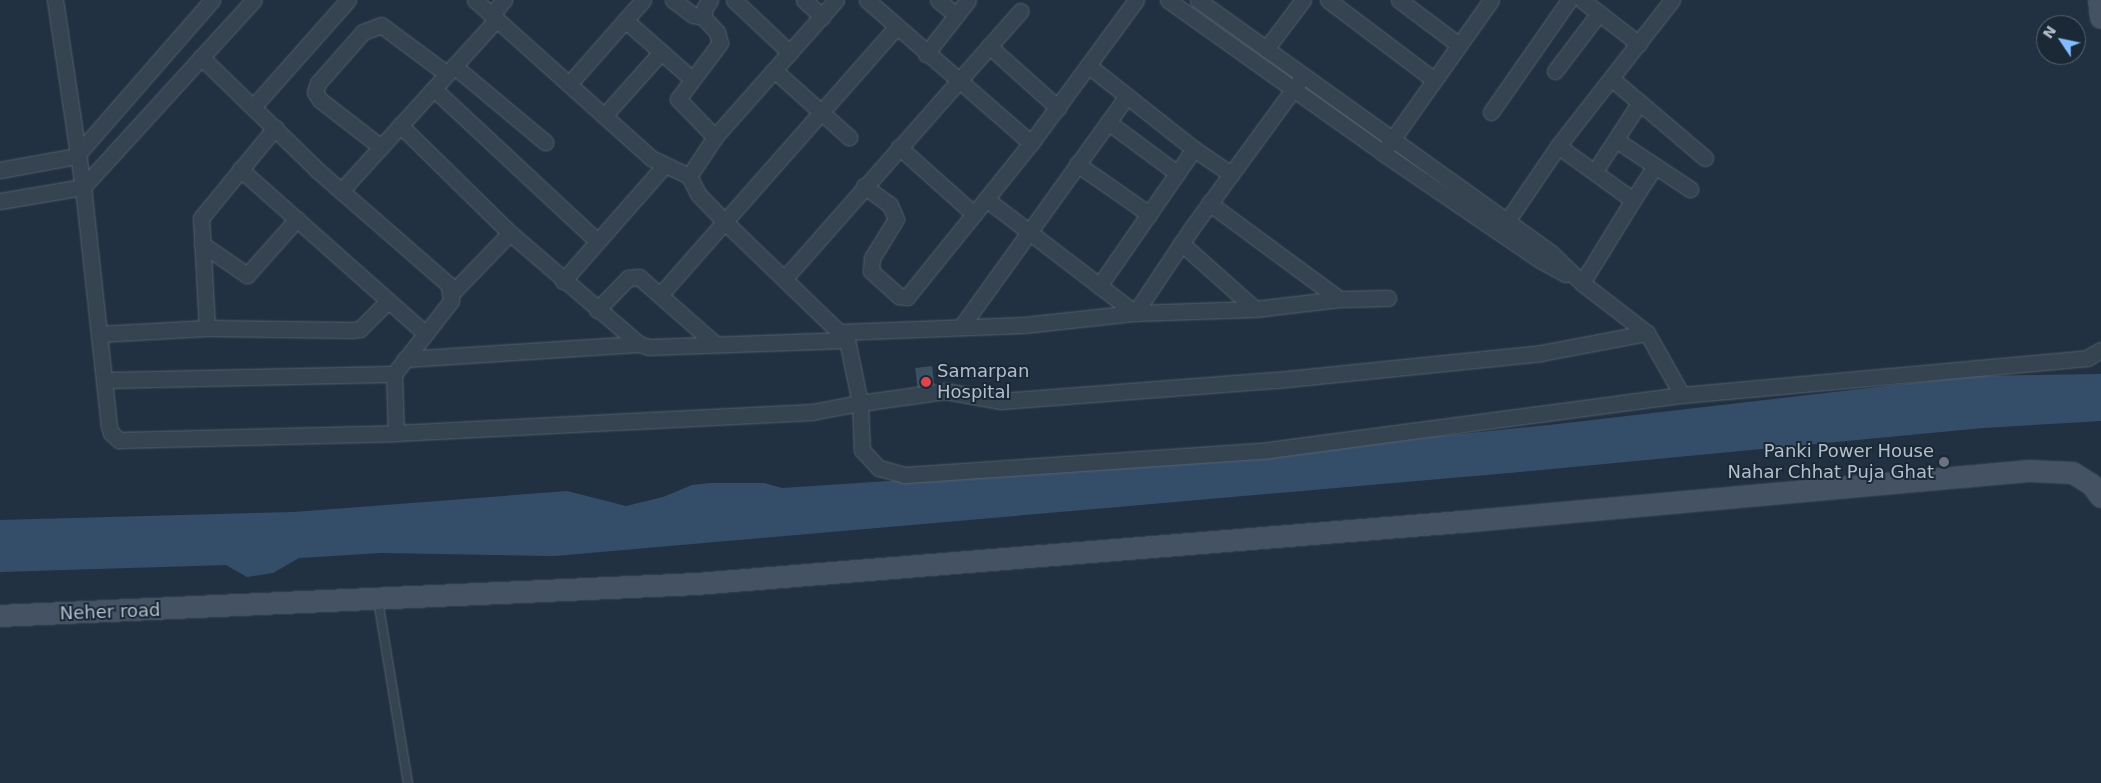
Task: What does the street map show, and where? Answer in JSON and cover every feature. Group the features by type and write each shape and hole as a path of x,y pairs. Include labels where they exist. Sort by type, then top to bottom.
{"street":[{"path":"56,0 76,156 82,187 111,433 120,440 396,433 812,412 945,390 1001,401 1278,380 1541,353 1647,333"},
{"path":"0,170 76,156 212,0"},
{"path":"0,201 82,187 254,0"},
{"path":"252,107 348,0"},
{"path":"475,0 651,158 689,176 698,194 725,222 844,336 860,403 862,450 878,468 905,475 1269,450 1682,395 2087,358 2101,350"},
{"path":"341,191 451,70 494,17 504,0"},
{"path":"569,84 643,0"},
{"path":"673,0 693,15 703,17 717,32 720,43 680,93 679,103 715,136"},
{"path":"703,17 710,0"},
{"path":"734,0 790,53"},
{"path":"804,0 822,17"},
{"path":"689,176 693,165 715,136 836,0"},
{"path":"868,0 926,54 1031,143"},
{"path":"938,0 956,15"},
{"path":"926,54 968,0"},
{"path":"864,186 895,212 894,226 872,258 870,265 877,278 899,296 912,294 1058,108 1136,0"},
{"path":"1168,0 1383,153 1504,226"},
{"path":"1186,14 1196,0 1391,140 1582,283 1647,333 1682,395"},
{"path":"1266,49 1303,0"},
{"path":"1328,0 1434,80"},
{"path":"1398,0 1459,45"},
{"path":"1491,112 1569,0"},
{"path":"1582,0 1640,44"},
{"path":"1504,226 1558,146 1640,44 1672,0"},
{"path":"2099,0 2101,18"},
{"path":"1383,153 1490,1"},
{"path":"785,278 1020,11"},
{"path":"1555,71 1599,13"},
{"path":"625,20 692,79"},
{"path":"381,147 320,100 315,92 318,83 363,32 381,25 451,70 545,142"},
{"path":"660,295 896,27"},
{"path":"989,46 1058,108"},
{"path":"604,116 662,52"},
{"path":"202,57 341,191 449,285 452,293 451,301 394,374 396,433"},
{"path":"1089,66 1194,149 1231,174"},
{"path":"774,70 849,137"},
{"path":"1135,313 1209,203 1303,76"},
{"path":"1612,79 1705,158"},
{"path":"434,89 597,241"},
{"path":"961,327 1027,232 1127,96"},
{"path":"1595,171 1640,102"},
{"path":"1108,122 1177,173"},
{"path":"400,125 510,233 597,310 640,344 649,347 961,327 1024,325 1135,313 1256,309 1340,299 1388,298"},
{"path":"207,328 201,218 204,211 275,128"},
{"path":"1616,140 1690,189"},
{"path":"1558,146 1633,200"},
{"path":"899,147 974,214"},
{"path":"1099,286 1194,149"},
{"path":"1077,164 1149,214"},
{"path":"564,281 665,165"},
{"path":"1582,283 1655,166"},
{"path":"240,169 425,334"},
{"path":"986,199 1135,313"},
{"path":"1209,203 1340,299"},
{"path":"202,244 247,275 297,219"},
{"path":"452,293 510,233"},
{"path":"1181,243 1256,309"},
{"path":"597,310 634,276 660,295 714,343"},
{"path":"99,334 207,328 360,329 388,301"},
{"path":"405,359 640,344"},
{"path":"104,380 394,374"},
{"name":"Neher road","path":"0,616 219,608 707,584 1442,524 2029,471 2074,473 2092,485 2101,497"}],"lane":[{"path":"378,600 408,783"}],"water":[{"path":"2101,374 2101,421 1983,428 1531,471 555,556 381,553 299,558 273,573 247,577 226,565 0,572 0,520 294,512 567,491 626,506 663,497 692,485 710,483 764,483 782,488 1208,460 1549,425 1973,376"}],"building":[{"path":"932,366 935,391 918,393 915,368"}],"place":[{"name":"Samarpan Hospital","path":"926,382"},
{"name":"Panki Power House Nahar Chhat Puja Ghat","path":"1944,462"}]}
